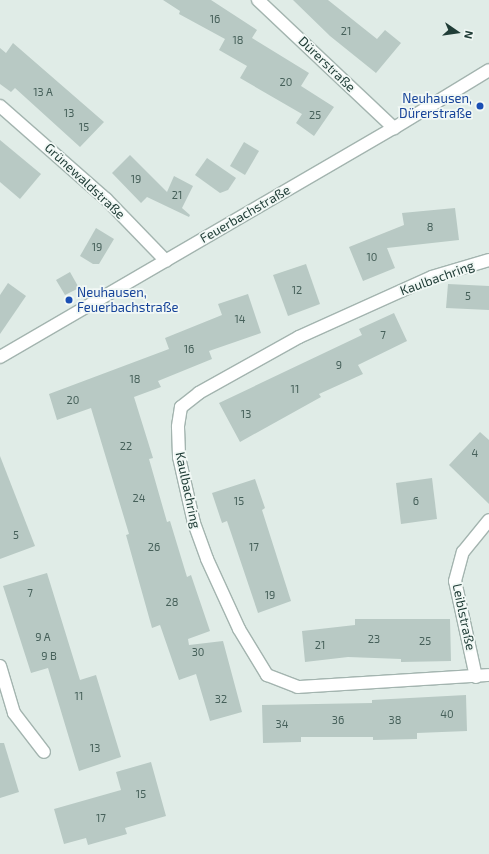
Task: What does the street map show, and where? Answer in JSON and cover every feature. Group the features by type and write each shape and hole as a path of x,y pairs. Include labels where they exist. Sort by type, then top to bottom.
{"street":[{"name":"Dürerstraße","path":"258,0 394,128"},
{"name":"Feuerbachstraße","path":"0,357 394,128 489,70"},
{"name":"Grünewaldstraße","path":"0,106 106,199 166,260"},
{"name":"Kaulbachring","path":"489,260 432,277 299,338 199,393 181,407 178,427 179,457 194,523 206,559 238,629 267,675 298,687 489,675"},
{"name":"Leiblstraße","path":"476,677 455,581 463,552 489,520"},
{"path":"0,666 14,713 44,752"}],"building":[{"path":"163,0 211,0 257,30 252,38 309,73 301,86 334,107 314,136 296,123 302,114 240,78 247,66 219,50 225,39 179,14 180,11"},
{"path":"293,0 328,0 377,39 385,30 401,43 376,73 330,36"},
{"path":"13,43 104,122 80,147 15,88 11,92 0,84 0,48 6,53"},
{"path":"0,140 41,174 20,199 0,182"},
{"path":"244,142 259,151 245,175 230,166"},
{"path":"130,155 167,192 174,176 193,186 182,208 190,215 189,217 147,197 141,203 112,173"},
{"path":"207,158 236,178 228,190 220,193 195,175"},
{"path":"455,208 459,240 387,248 395,268 363,281 349,247 404,225 402,213"},
{"path":"96,228 114,239 99,264 93,264 80,256"},
{"path":"306,264 320,304 288,316 273,275"},
{"path":"70,272 79,288 65,295 56,280"},
{"path":"8,283 26,296 0,334 0,295"},
{"path":"448,284 489,286 489,310 446,308"},
{"path":"248,294 261,333 209,351 212,359 158,381 161,387 134,397 153,458 149,459 167,522 170,521 187,577 191,575 210,631 188,639 189,645 223,641 242,712 210,721 196,674 179,680 160,625 152,628 126,535 129,534 91,408 57,420 49,394 169,349 165,338 222,315 218,304"},
{"path":"394,313 407,341 358,365 363,374 319,394 321,397 240,442 219,403 362,335 359,329"},
{"path":"480,432 489,440 489,504 449,465"},
{"path":"0,456 35,546 0,559"},
{"path":"432,478 437,519 401,524 396,483"},
{"path":"255,479 265,508 262,510 291,601 258,613 227,521 222,523 212,493"},
{"path":"47,573 80,680 96,675 121,757 79,771 48,668 31,673 3,586"},
{"path":"355,619 450,619 451,661 401,662 401,659 348,657 305,662 302,631 355,625"},
{"path":"466,695 467,731 417,733 417,739 373,740 373,737 301,737 301,742 263,743 262,705 372,703 372,700"},
{"path":"0,743 4,743 19,792 0,798"},
{"path":"151,762 166,816 125,828 127,834 88,845 86,838 64,844 54,809 121,790 116,772"}],"place":[{"name":"Neuhausen, Dürerstraße","path":"480,106"},
{"name":"Neuhausen, Feuerbachstraße","path":"69,300"}]}
